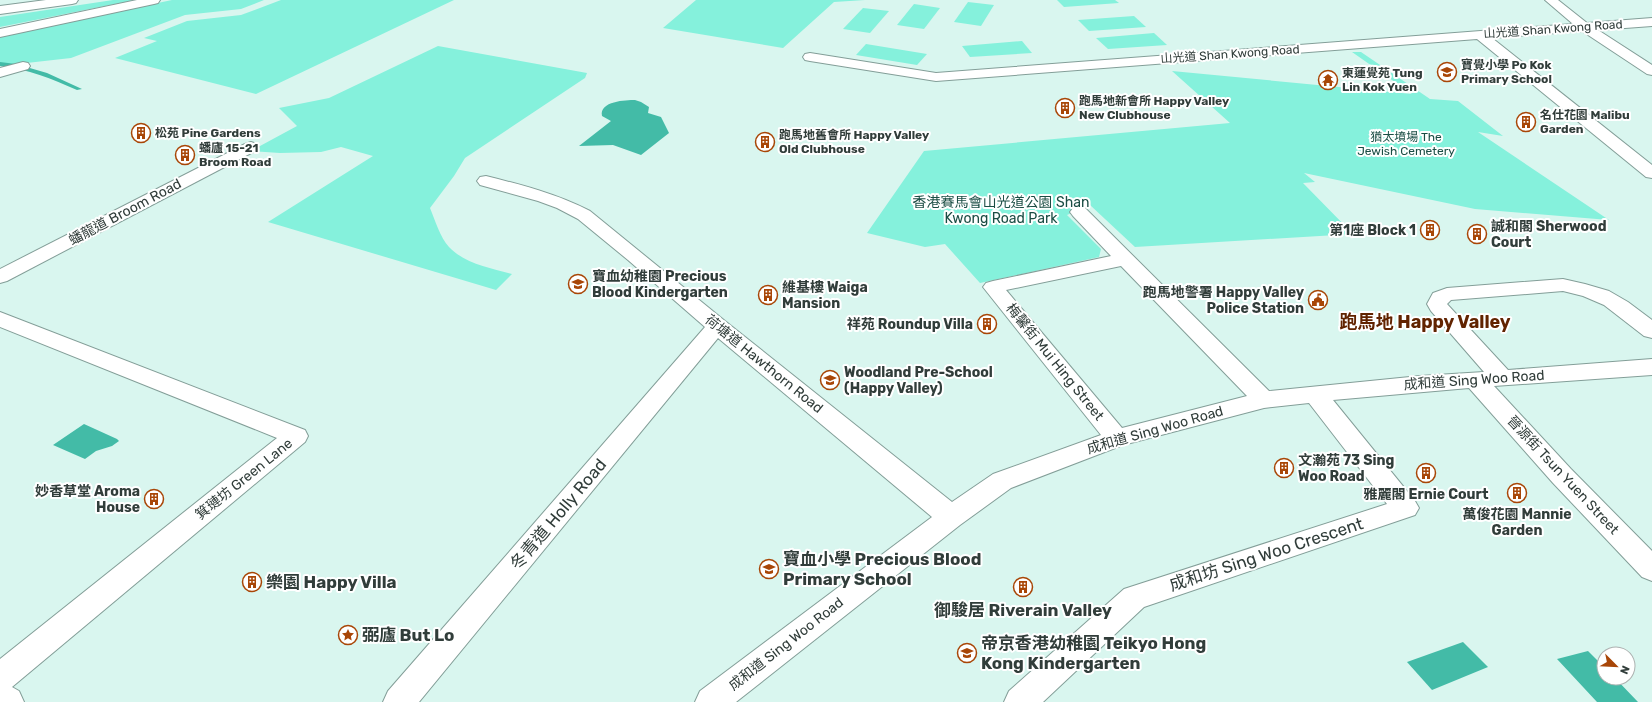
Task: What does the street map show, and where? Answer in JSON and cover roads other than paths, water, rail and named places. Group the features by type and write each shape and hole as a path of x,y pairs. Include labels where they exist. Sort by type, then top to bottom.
{"street":[{"path":"0,5 34,0"},
{"path":"0,10 72,0"},
{"path":"0,33 154,0"},
{"path":"1551,0 1584,27 1652,71"},
{"name":"山光道 Shan Kwong Road","path":"810,57 936,77 1652,22"},
{"path":"1480,35 1652,173"},
{"path":"3,72 23,66"},
{"name":"蟠龍道 Broom Road","path":"0,277 251,147"},
{"name":"荷塘道 Hawthorn Road","path":"486,181 544,197 563,204 584,215 635,256 717,326 951,517"},
{"path":"1080,212 1264,400"},
{"name":"梅馨街 Mui Hing Street","path":"1117,438 993,287 1125,259"},
{"path":"1503,378 1441,311 1437,304 1440,297 1447,294 1563,285 1596,292 1614,301 1652,331"},
{"name":"箕璉坊 Green Lane","path":"0,319 296,436 0,678"},
{"name":"冬青道 Holly Road","path":"399,702 717,326"},
{"name":"成和道 Sing Woo Road","path":"711,702 951,517 1002,481 1117,438 1264,400 1476,380 1651,369"},
{"name":"晉源街 Tsun Yuen Street","path":"1476,380 1562,476 1652,569"},
{"name":"成和坊 Sing Woo Crescent","path":"1020,702 1134,598 1406,508 1315,394"},
{"path":"0,697 8,702"}],"waterway":[{"path":"0,64 16,66 45,74 79,89"}],"place":[{"name":"寶覺小學 Po Kok Primary School","path":"1447,72"},
{"name":"東蓮覺苑 Tung Lin Kok Yuen","path":"1328,80"},
{"name":"跑馬地新會所 Happy Valley New Clubhouse","path":"1065,108"},
{"name":"名仕花園 Malibu Garden","path":"1526,122"},
{"name":"松苑 Pine Gardens","path":"141,133"},
{"name":"跑馬地舊會所 Happy Valley Old Clubhouse","path":"765,142"},
{"name":"蟠廬 15-21 Broom Road","path":"185,155"},
{"name":"第1座 Block 1","path":"1430,230"},
{"name":"誠和閣 Sherwood Court","path":"1477,234"},
{"name":"寶血幼稚園 Precious Blood Kindergarten","path":"578,284"},
{"name":"維基樓 Waiga Mansion","path":"768,295"},
{"name":"跑馬地警署 Happy Valley Police Station","path":"1318,300"},
{"name":"祥苑 Roundup Villa","path":"987,324"},
{"name":"Woodland Pre-School (Happy Valley)","path":"830,380"},
{"name":"文瀚苑 73 Sing Woo Road","path":"1284,468"},
{"name":"雅麗閣 Ernie Court","path":"1426,473"},
{"name":"萬俊花園 Mannie Garden","path":"1517,493"},
{"name":"妙香草堂 Aroma House","path":"154,499"},
{"name":"寶血小學 Precious Blood Primary School","path":"769,569"},
{"name":"樂園 Happy Villa","path":"252,582"},
{"name":"御駿居 Riverain Valley","path":"1023,587"},
{"name":"弼廬 But Lo","path":"348,635"},
{"name":"帝京香港幼稚園 Teikyo Hong Kong Kindergarten","path":"967,653"}],"district":[{"name":"跑馬地 Happy Valley","path":"1425,322"}],"park label":[{"name":"猶太墳場 The Jewish Cemetery","path":"1406,144"},
{"name":"香港賽馬會山光道公園 Shan Kwong Road Park","path":"1001,210"}]}
